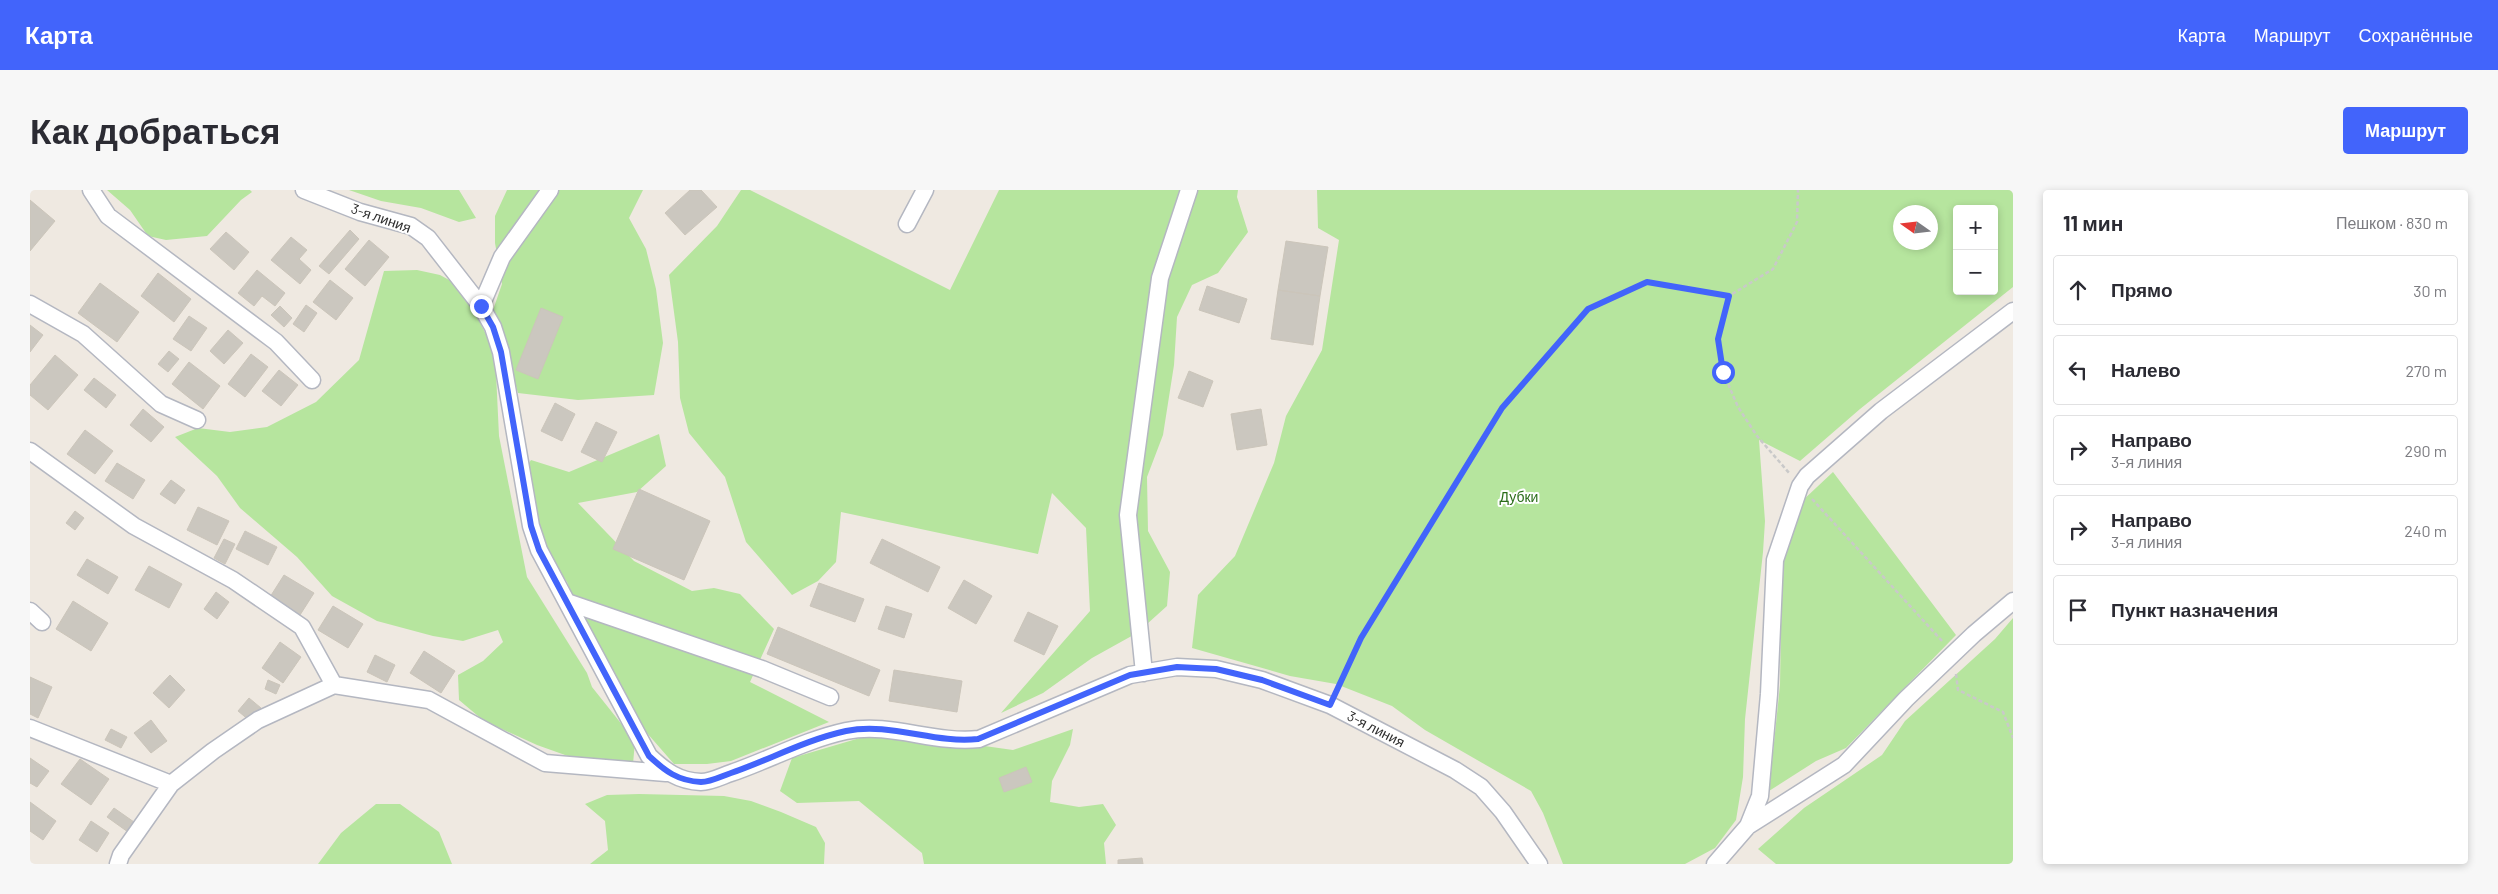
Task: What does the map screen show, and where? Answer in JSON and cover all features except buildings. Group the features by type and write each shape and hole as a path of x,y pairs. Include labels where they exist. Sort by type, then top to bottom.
{"street":[{"path":"91,190 108,216 276,342 312,380"},
{"name":"3-я линия","path":"304,190 360,212 411,226 428,238 481,306 493,327 501,352 531,526 539,550 649,756 666,773 685,781 704,782 751,766 798,746 846,731 877,729 960,741 978,739 1130,675 1177,667 1216,669 1262,680 1330,705 1455,770 1481,787 1503,812 1539,864"},
{"path":"481,306 502,257 550,190"},
{"path":"907,224 925,190"},
{"path":"1144,673 1128,515 1160,278 1189,190"},
{"path":"30,304 82,334 161,404 197,420"},
{"path":"1748,826 1760,796 1769,694 1775,560 1800,486 1807,476 1882,411 2013,311"},
{"path":"30,451 134,526 233,580 302,627 334,684"},
{"path":"1715,864 1748,826 1844,765 1906,698 1953,653 2013,601"},
{"path":"566,602 762,669 830,697"},
{"path":"118,864 121,855 171,784 213,751 258,720 334,684 429,700 545,763 666,773"},
{"path":"30,728 171,784"}],"path":[{"path":"1330,705 1361,638 1502,408 1588,309 1647,282 1729,296 1773,269 1797,222 1798,190"},
{"path":"1729,296 1718,339 1723,372 1738,407 1756,436 1953,653 1958,690 2003,712 2013,738"}],"green space":[{"path":"107,190 250,190 252,192 241,200 207,236 166,240 148,236 130,210"},
{"path":"349,190 459,190 476,218 459,222 421,208 381,201"},
{"path":"507,190 643,190 629,218 646,249 656,289 663,343 654,395 578,400 518,393 493,310 502,284 495,243 495,216"},
{"path":"741,190 750,190 950,290 999,190 1238,190 1237,197 1248,232 1218,273 1192,285 1177,317 1174,365 1163,435 1147,477 1148,531 1170,572 1167,606 1137,633 1092,658 1043,693 1001,713 1090,611 1086,528 1052,493 1038,554 841,512 836,562 818,581 792,595 746,542 725,477 689,433 680,398 678,342 669,275 717,226"},
{"name":"Дубки","path":"1317,190 2013,190 2013,287 1860,409 1800,461 1759,440 1765,521 1745,719 1743,777 1736,820 1715,848 1685,864 1563,864 1543,813 1531,791 1425,730 1392,706 1336,684 1290,676 1192,648 1198,595 1235,556 1274,463 1286,416 1322,350 1339,240 1318,228"},
{"path":"417,270 440,275 462,287 495,352 499,436 527,577 587,673 592,687 635,741 633,764 579,760 537,745 484,721 459,700 458,675 483,661 503,642 498,630 463,641 433,636 377,621 332,596 297,557 240,508 217,476 175,437 198,428 230,432 267,427 316,402 359,360 384,271"},
{"path":"659,434 666,466 637,492 578,503 634,561 692,591 714,588 740,594 774,629 750,682 829,722 731,761 707,764 674,764 640,725 603,667 567,582 545,551 525,469 531,460 569,472"},
{"path":"1833,472 1956,635 1846,748 1816,761 1769,791 1780,685 1782,565 1801,502"},
{"path":"2013,618 2013,864 1776,864 1758,849 1804,808 1882,755 1905,721 1995,639"},
{"path":"1073,729 1070,745 1052,781 1050,802 1079,807 1103,804 1116,825 1104,843 1106,864 924,864 922,853 859,801 797,803 780,791 792,758 870,735 949,741 1013,750"},
{"path":"607,795 724,796 751,801 781,812 816,827 825,843 824,864 590,864 608,850 605,821 585,804"},
{"path":"376,804 400,804 439,832 452,864 318,864 341,833"}],"route":[{"path":"481,306 493,327 501,352 531,526 539,550 649,756 666,773 685,781 704,782 751,766 798,746 846,731 877,729 905,731 960,741 978,739 1130,675 1177,667 1216,669 1262,680 1330,705 1361,638 1502,408 1588,309 1647,282 1729,296 1718,339 1723,372"}]}
